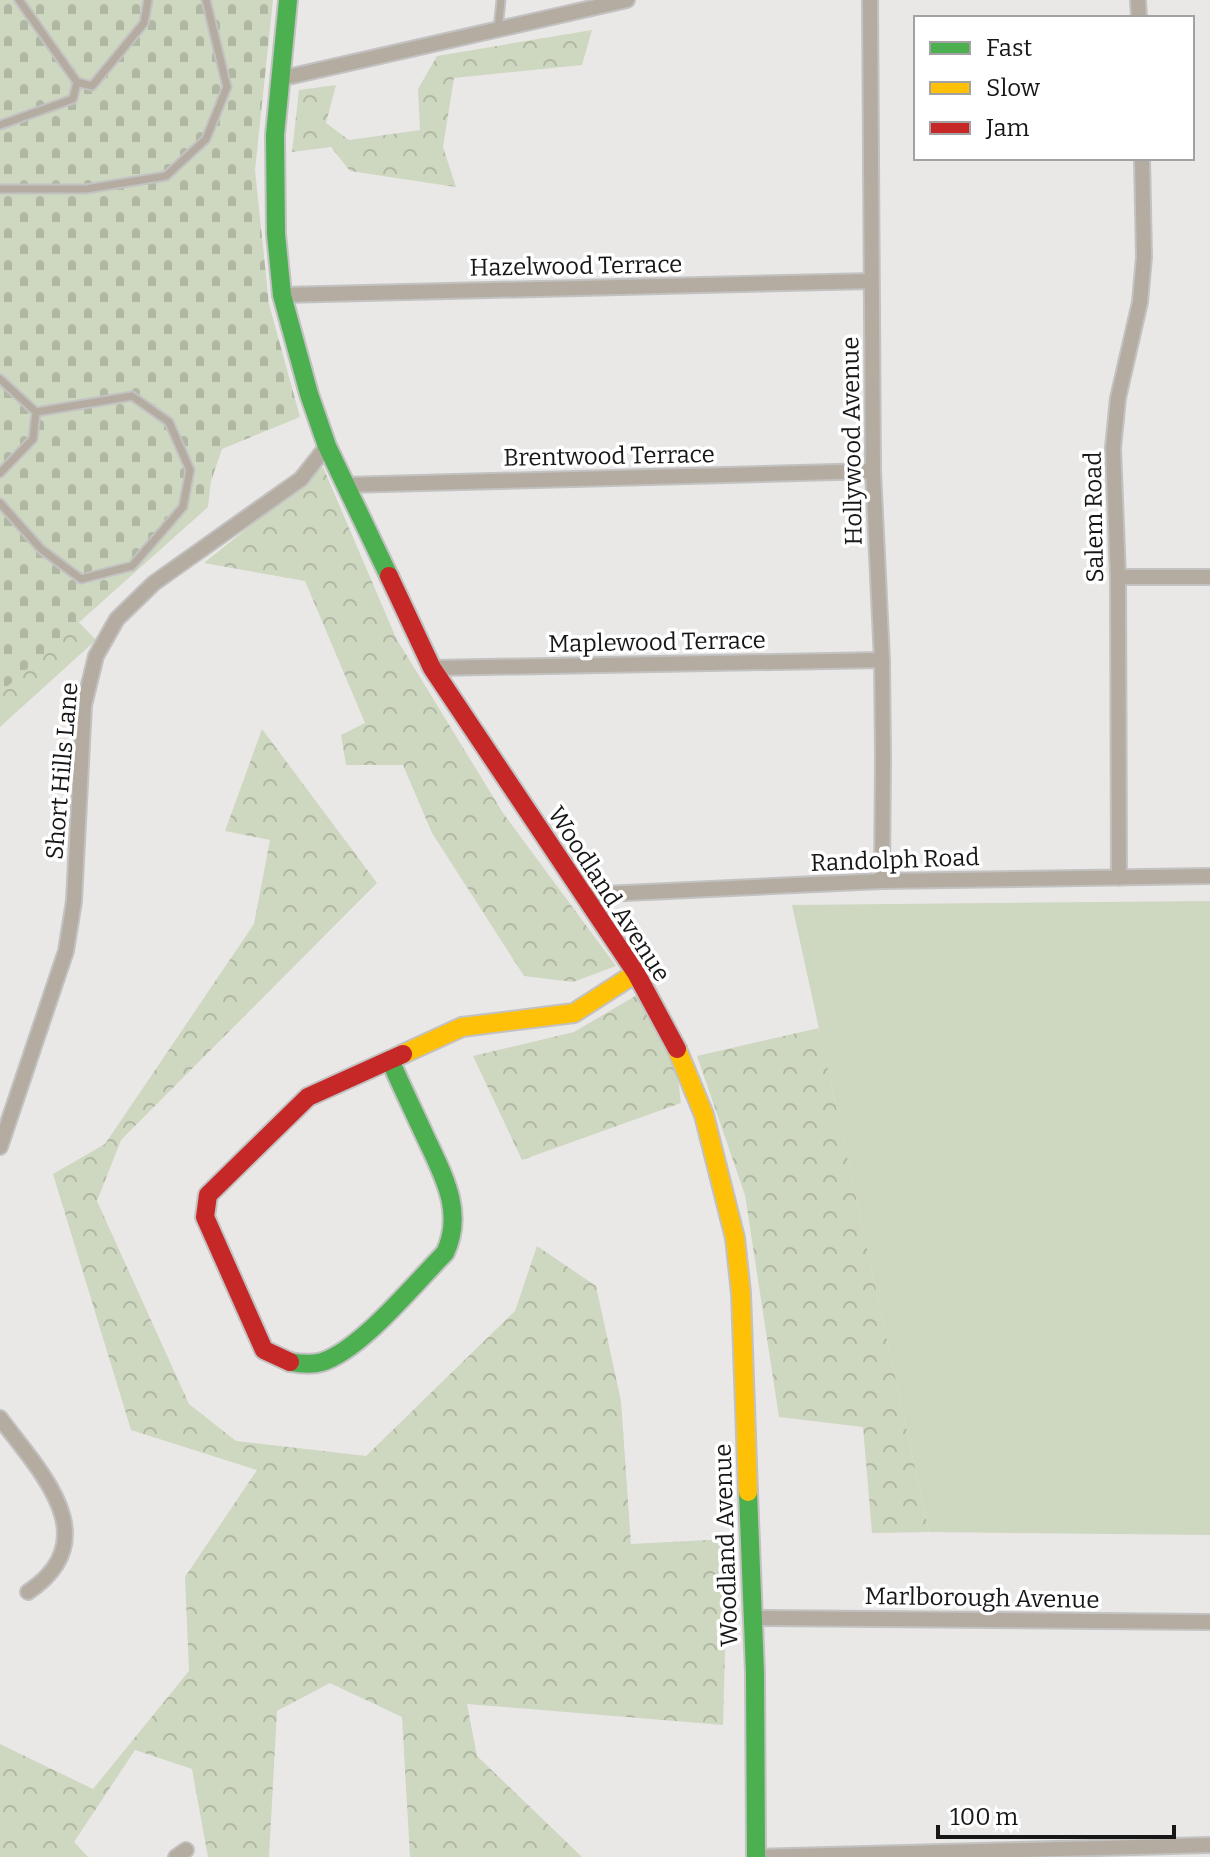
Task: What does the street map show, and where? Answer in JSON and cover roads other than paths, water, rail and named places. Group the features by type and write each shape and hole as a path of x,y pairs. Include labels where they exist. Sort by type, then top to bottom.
{"street":[{"name":"Woodland Avenue","path":"288,0 275,135 276,234 282,295 327,446 432,668 636,973 686,1066 704,1115 735,1238 741,1293 753,1618 756,1857"},
{"path":"279,79 627,0"},
{"name":"Hollywood Avenue","path":"870,0 873,471 882,660 882,881"},
{"name":"Salem Road","path":"1119,878 1118,577 1113,448 1118,398 1140,302 1144,257 1142,160"},
{"name":"Hazelwood Terrace","path":"282,295 872,281"},
{"name":"Short Hills Lane","path":"0,1147 66,951 74,901 84,705 96,656 117,619 154,583 301,479 327,446"},
{"name":"Brentwood Terrace","path":"345,485 873,471"},
{"path":"1118,577 1210,577"},
{"name":"Maplewood Terrace","path":"432,668 882,660"},
{"name":"Randolph Road","path":"582,895 882,881 1210,876"},
{"path":"390,1060 448,1186 454,1207 452,1240 445,1253 347,1350 327,1362 310,1365 278,1359 264,1350 205,1217 208,1195 308,1097 462,1027 574,1013 636,973"},
{"path":"0,1418 53,1489 64,1517 65,1532 58,1561 50,1574 28,1592"},
{"name":"Marlborough Avenue","path":"753,1618 1210,1622"},
{"path":"756,1857 1210,1845"}],"lane":[{"path":"19,0 77,82 92,86 144,23 148,0"},
{"path":"0,189 86,189 166,176 206,139 227,87 206,0"},
{"path":"498,29 501,0"},
{"path":"0,125 73,99 77,82"},
{"path":"0,379 36,412"},
{"path":"0,503 41,549 81,579 132,566 183,507 190,470 169,422 132,396 36,412"},
{"path":"0,473 33,439 36,412"}]}
